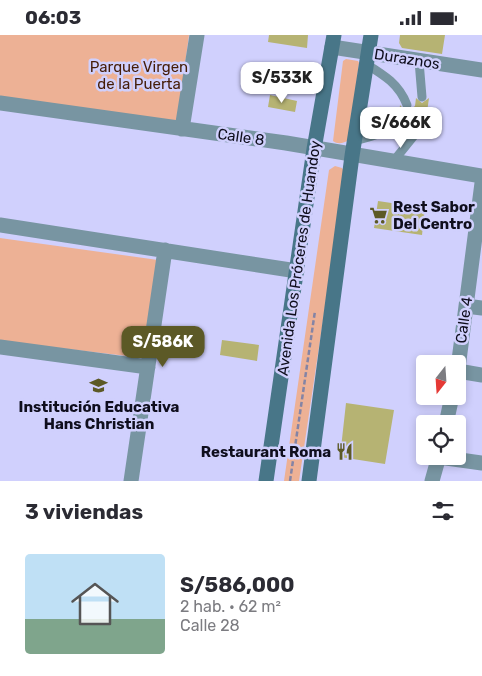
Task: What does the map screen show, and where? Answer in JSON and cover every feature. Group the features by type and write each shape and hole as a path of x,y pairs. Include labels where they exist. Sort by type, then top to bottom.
{"main road":[{"path":"309,481 353,149 371,35"},
{"name":"Avenida Los Próceres de Huandoy","path":"266,481 314,149 333,41"}],"street":[{"path":"182,129 197,35"},
{"name":"Duraznos","path":"333,41 367,58 419,61 482,70"},
{"name":"Calle 8","path":"0,103 314,149 353,149 392,163 482,177"},
{"name":"Calle 4","path":"460,355 482,183"},
{"path":"0,225 297,271"},
{"path":"131,481 165,250"},
{"path":"466,306 482,308"},
{"path":"0,347 148,367"},
{"path":"466,372 482,375"},
{"path":"466,461 482,463"},
{"path":"432,481 437,465"}],"lane":[{"path":"367,58 402,92 406,105"},
{"path":"419,61 422,97"},
{"path":"353,149 394,128 404,119"},
{"path":"392,163 417,132"}],"green space":[{"name":"Parque Virgen de la Puerta","path":"0,35 189,35 177,123 0,97"},
{"path":"346,59 358,61 359,63 349,140 339,143 333,141 343,61"},
{"path":"335,166 342,168 345,173 299,481 284,481 329,170"},
{"path":"0,238 158,260 144,358 0,341"}],"building":[{"path":"269,35 308,35 307,48 268,42"},
{"path":"400,35 445,35 442,54 402,48 399,43"},
{"path":"270,95 297,101 295,112 268,107"},
{"path":"416,98 422,103 429,98 424,133 418,126 412,128 413,121 410,120 407,113 399,115 400,105 404,110 410,110 415,106"},
{"path":"378,201 425,208 422,235 374,228"},
{"path":"222,340 259,345 257,361 220,355"},
{"path":"346,403 394,410 385,464 340,457"}],"place":[{"name":"Rest Sabor Del Centro","path":"379,216"},
{"name":"Institución Educativa Hans Christian","path":"99,386"},
{"name":"Restaurant Roma","path":"345,452"}]}
